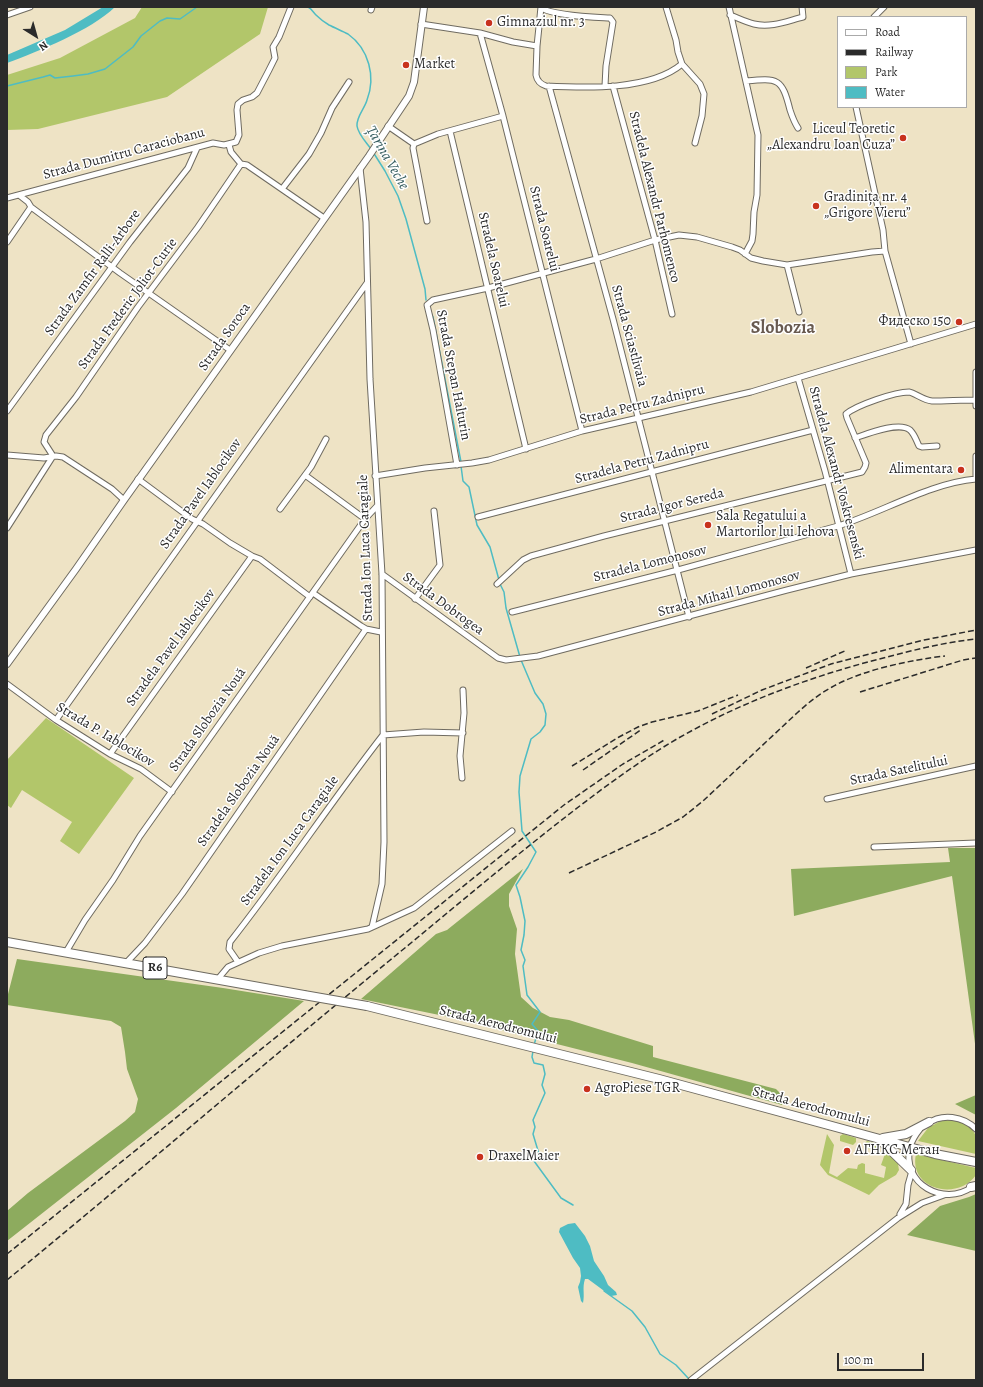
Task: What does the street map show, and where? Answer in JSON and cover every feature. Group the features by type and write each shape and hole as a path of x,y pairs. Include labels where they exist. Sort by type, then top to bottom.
{"highway":[{"name":"Strada Aerodromului","path":"7,942 367,1006 659,1079 878,1139 976,1162"},
{"path":"878,1139 906,1134 929,1122"},
{"path":"878,1139 912,1170"}],"street":[{"path":"7,15 30,7"},
{"path":"291,7 279,37 273,47 276,56 270,70 257,93 238,104 239,135 236,142 229,144 232,152 241,164 247,165 324,218"},
{"name":"Strada Soroca","path":"7,664 369,156 409,96 413,86 424,7"},
{"path":"605,86 606,66 613,22 612,19 564,14 545,10 541,7 537,46 537,79 541,84 549,86 582,87 613,86 668,74 682,64"},
{"path":"666,7 682,64 700,84 704,94 702,116 695,143"},
{"path":"729,7 758,135 757,195 754,212 753,234 752,241 745,254"},
{"path":"730,15 754,24 774,25 803,17 802,7"},
{"path":"875,16 884,7"},
{"path":"421,24 480,33 513,42 537,46"},
{"name":"Strada Soarelui","path":"480,33 503,116 582,431"},
{"path":"746,81 768,80 782,85 788,100 793,120 798,128"},
{"path":"282,189 309,154 324,128 328,114 349,82"},
{"name":"Strada Sciastlivaia","path":"549,86 613,319 689,617"},
{"name":"Stradela Alexandr Parhomenco","path":"613,86 655,240 672,314"},
{"path":"856,108 883,230 886,251 911,344"},
{"path":"414,144 427,137 503,116"},
{"path":"388,126 414,144"},
{"name":"Stradela Soarelui","path":"450,131 526,449"},
{"name":"Strada Dumitru Caraciobanu","path":"7,198 213,143 229,144"},
{"path":"414,144 413,148 427,221"},
{"name":"Strada Zamfir Ralli-Arbore","path":"7,411 144,223 188,168 197,148"},
{"name":"Strada Frederic Joliot-Curie","path":"53,456 44,442 46,435 76,397 149,293 198,227 241,164"},
{"name":"Strada Ion Luca Caragiale","path":"360,168 366,222 370,379 382,574 384,842 382,884 372,927"},
{"path":"19,195 28,202 31,207 112,267 230,350"},
{"path":"7,242 31,207"},
{"path":"488,288 596,259 675,235 685,235 732,247 763,261 787,265 886,251"},
{"path":"787,265 799,312"},
{"name":"Strada Pavel Iablocikov","path":"56,720 367,282"},
{"name":"Strada Stepan Halturin","path":"457,465 452,430 427,305 430,301 488,288"},
{"name":"Strada Petru Zadnipru","path":"375,476 489,460 582,431 751,392 976,324"},
{"path":"976,372 976,406"},
{"name":"Stradela Alexandr Voskresenski","path":"798,378 827,480 851,574"},
{"path":"937,446 922,448 919,446 916,438 909,429 902,427 883,429 855,438 846,418 846,414 850,411 891,395 910,392 922,399 931,401 975,400"},
{"name":"Stradela Petru Zadnipru","path":"478,517 813,430"},
{"name":"Strada Igor Sereda","path":"497,584 523,560 531,556 597,537 862,472 866,463 855,438"},
{"path":"280,509 305,475 326,439"},
{"path":"7,456 44,458 60,456 70,460 112,489 124,500"},
{"path":"7,528 53,456"},
{"path":"976,456 976,476"},
{"path":"305,475 365,519"},
{"path":"138,479 198,521 252,556 260,559 312,595 366,629 382,632"},
{"name":"Stradela Lomonosov","path":"512,612 678,570 838,526 937,488 976,479"},
{"name":"Strada Slobozia Nouă","path":"66,952 134,845 365,519 377,506"},
{"path":"415,599 433,577 440,565 434,511"},
{"name":"Strada Mihail Lomonosov","path":"490,652 498,658 506,660 538,656 851,574 976,550"},
{"name":"Stradela Pavel Iablocikov","path":"110,754 252,556"},
{"name":"Strada Dobrogea","path":"382,574 490,652"},
{"name":"Stradela Slobozia Nouă","path":"126,963 145,943 182,894 366,629"},
{"name":"Strada P. Iablocikov","path":"7,684 56,720 110,754 141,769 172,792"},
{"path":"462,778 460,756 464,713 463,690"},
{"path":"383,735 424,732 463,733"},
{"name":"Stradela Ion Luca Caragiale","path":"238,962 229,950 230,942 383,735"},
{"name":"Strada Satelitului","path":"827,799 976,766"},
{"path":"217,980 228,967 259,953 282,946 355,932 372,927 414,908 512,831"},
{"path":"874,847 976,843"},
{"path":"974,1185 963,1192 954,1195 944,1195 934,1192 924,1187 916,1179 912,1170 909,1155 910,1147 917,1133 929,1122 939,1118 951,1117 962,1119 976,1129"},
{"path":"898,1218 906,1204 908,1185 912,1170"},
{"path":"691,1380 898,1218 922,1203 944,1195"}],"green space":[{"path":"142,7 268,7 260,34 167,97 38,129 7,130 7,75 60,58 135,18"},
{"path":"46,718 134,778 79,854 60,841 72,822 22,790 11,808 7,805 7,760"},
{"path":"948,848 976,848 976,1051 952,876 794,916 791,869 950,862"},
{"path":"523,869 509,894 509,906 517,929 515,954 521,997 533,1008 550,1017 569,1020 653,1046 653,1057 776,1089 784,1097 782,1105 632,1063 454,1018 361,999 436,934 447,930"},
{"path":"17,959 304,1001 176,1108 7,1241 7,1211 28,1193 125,1121 135,1112 138,1099 127,1069 121,1027 111,1021 7,1005 7,998"},
{"path":"976,1095 976,1115 955,1104"},
{"path":"944,1119 959,1121 968,1126 974,1132 976,1137 976,1154 918,1141 928,1128"},
{"path":"827,1134 834,1145 829,1173 837,1177 848,1168 857,1169 858,1165 862,1163 865,1164 865,1173 884,1178 886,1167 881,1165 886,1151 898,1164 899,1170 896,1175 879,1185 869,1195 828,1175 820,1165"},
{"path":"843,1134 856,1138 856,1142 853,1145 840,1141 840,1136"},
{"path":"867,1141 876,1143 878,1148 875,1150 866,1148 864,1144"},
{"path":"916,1154 976,1168 976,1175 968,1183 957,1188 936,1188 926,1183 919,1176 916,1166"},
{"path":"976,1194 976,1251 907,1235 940,1206"}],"water":[{"path":"103,7 115,7 92,24 64,40 7,63 7,55 65,30"},
{"path":"575,1223 585,1236 590,1246 594,1261 608,1285 616,1292 617,1295 611,1296 588,1279 585,1279 583,1303 581,1301 578,1287 581,1276 580,1268 559,1232 560,1228 568,1224"}],"waterway":[{"path":"7,86 50,75 55,78 88,74 105,69 133,47 141,36 160,21 167,18 180,19 197,7"},
{"name":"Țarina Veche","path":"308,7 325,23 348,34 355,40 366,55 369,64 371,82 370,91 358,119 357,126 361,135 371,149"},
{"name":"Țarina Veche","path":"373,152 398,196 406,219 425,289 426,300"},
{"path":"431,313 461,462"},
{"path":"461,466 463,481 469,487 477,525 490,547 499,580"},
{"path":"500,584 504,592 506,608 520,657"},
{"path":"521,660 535,693 543,704 546,714 545,725 540,732 531,739 520,776 519,792 522,831 536,852 516,885 525,921 521,950 525,960 523,966 527,995 540,1012 532,1024 538,1031 534,1045"},
{"path":"533,1051 532,1057 534,1063 543,1065 545,1074 542,1085 545,1093 533,1120 535,1127 533,1134 539,1154 534,1161 561,1198 573,1205"},
{"path":"604,1291 632,1311 645,1327 660,1354 676,1365 688,1378"}],"railway":[{"path":"712,714 762,690 831,664 924,640 976,630"},
{"path":"7,1280 492,876 582,804 640,762 696,728 751,702 808,680 905,652 976,639"},
{"path":"806,668 847,650"},
{"path":"569,873 656,832 683,817 703,801 801,709 827,690 844,681 872,671 902,663 945,656"},
{"path":"860,692 963,660 976,658"},
{"path":"572,766 638,727 652,722 698,711 738,695"},
{"path":"583,770 642,729"},
{"path":"7,1254 564,805 623,764 666,739"}],"place":[{"name":"Gimnaziul nr. 3","path":"489,23"},
{"name":"Market","path":"406,65"},
{"name":"Liceul Teoretic „Alexandru Ioan Cuza”","path":"903,138"},
{"name":"Gradinița nr. 4 „Grigore Vieru”","path":"816,206"},
{"name":"Фидеско 150","path":"959,322"},
{"name":"Alimentara","path":"961,470"},
{"name":"Sala Regatului a Martorilor lui Iehova","path":"708,525"},
{"name":"AgroPiese TGR","path":"587,1089"},
{"name":"АГНКС Метан","path":"847,1151"},
{"name":"DraxelMaier","path":"480,1157"}],"district":[{"name":"Slobozia","path":"783,329"}]}
